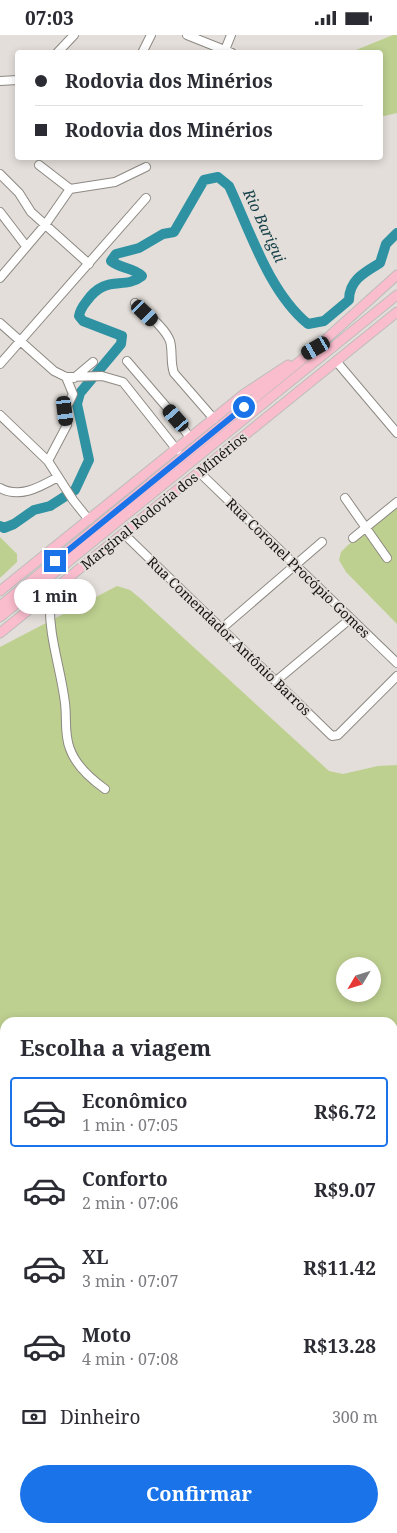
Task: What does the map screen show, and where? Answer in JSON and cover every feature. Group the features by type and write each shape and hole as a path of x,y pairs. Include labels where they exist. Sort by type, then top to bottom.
{"main road":[{"path":"0,606 316,348 397,275"},
{"path":"0,617 397,295"},
{"name":"Marginal Rodovia dos Minérios","path":"0,633 397,312"},
{"path":"0,591 244,395 316,348"}],"street":[{"path":"60,50 74,35"},
{"path":"144,50 151,35"},
{"path":"187,35 226,50"},
{"path":"229,50 231,35"},
{"path":"0,81 15,80"},
{"path":"39,165 70,189"},
{"path":"0,278 45,225 70,189 115,182 146,167"},
{"path":"0,174 19,193 31,212 89,264"},
{"path":"0,364 146,198"},
{"path":"0,212 26,246"},
{"path":"135,303 165,332 170,343 171,364 174,373 214,419"},
{"path":"0,323 54,371 70,378 102,377 123,382 177,450"},
{"path":"127,361 192,436"},
{"path":"336,361 397,433"},
{"path":"70,378 93,362"},
{"path":"48,461 67,425 65,411 72,394 70,378"},
{"path":"132,392 146,383"},
{"path":"0,415 48,461 73,500 90,520"},
{"name":"Rua Coronel Procópio Gomes","path":"200,473 397,663"},
{"path":"0,488 9,492 19,493 58,477"},
{"path":"345,498 387,558"},
{"path":"353,538 397,502"},
{"name":"Rua Comendador Antônio Barros","path":"124,534 335,737 397,676"},
{"path":"221,629 322,542"},
{"path":"47,595 50,600 54,648 65,700 67,739 70,751 80,767 105,789"},
{"path":"276,681 350,619"}],"green space":[{"path":"397,35 397,113 383,116 383,50 356,50"},
{"path":"397,504 397,624 346,572 339,560 341,552 347,546"},
{"path":"0,537 17,554 17,562 0,578"},
{"path":"117,586 130,590 141,599 329,771 343,774 378,766 397,765 397,1017 0,1017 0,647"}],"waterway":[{"name":"Rio Barigui","path":"0,526 4,528 14,524 34,510 50,506 75,490 89,460 77,404 80,393 121,344 122,336 83,321 79,316 81,310 93,293 101,288 107,285 135,280 142,276 111,261 116,254 139,248 163,234 174,232 204,180 218,177 229,186 271,278 294,311 308,324 324,321 349,300 355,282 364,273 380,263 386,244 397,233"}],"route":[{"path":"55,561 244,407"}]}
